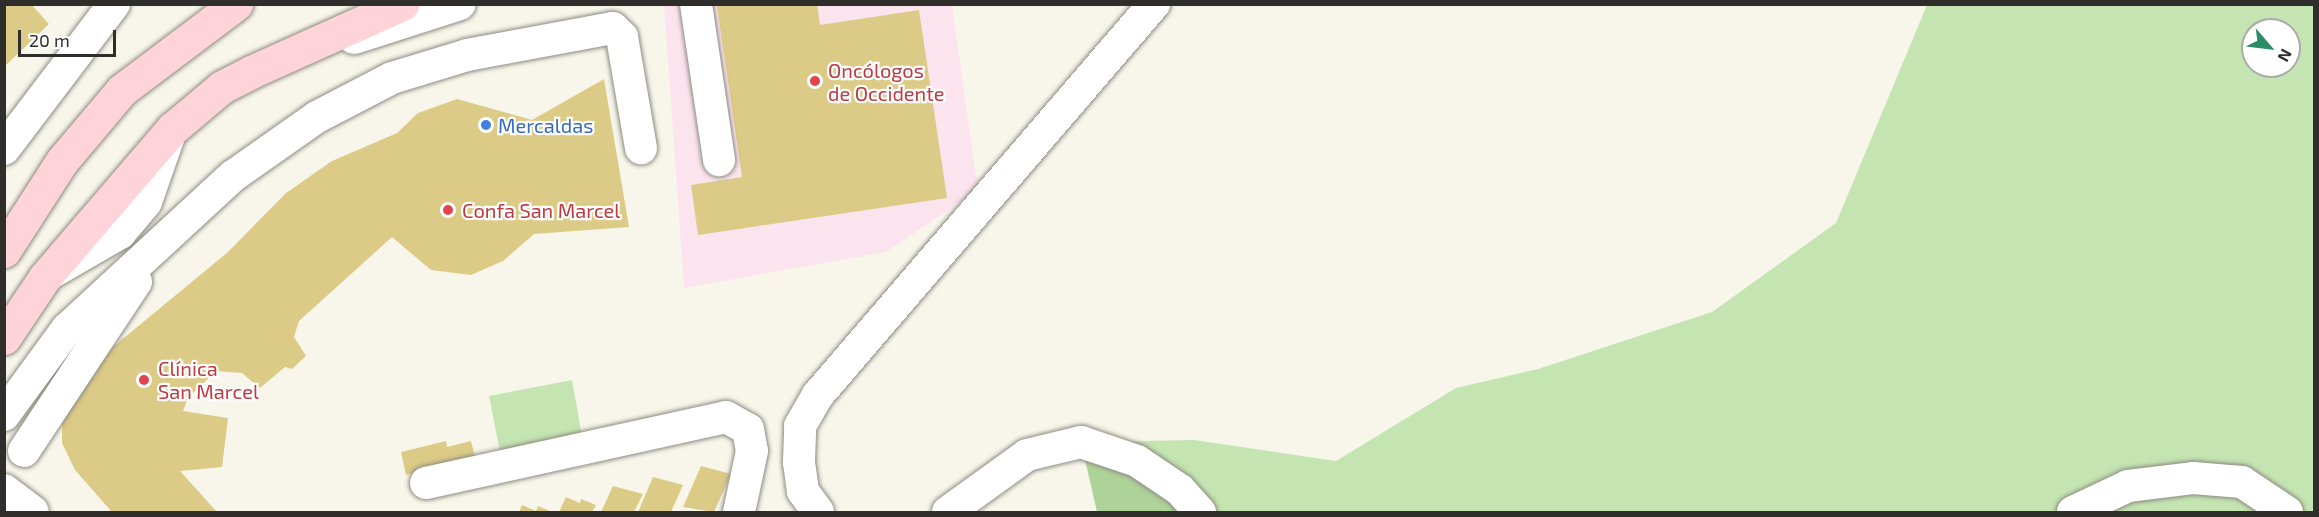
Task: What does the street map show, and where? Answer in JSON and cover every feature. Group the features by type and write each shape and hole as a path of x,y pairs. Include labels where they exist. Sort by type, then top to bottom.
{"main road":[{"path":"4,251 62,161 122,90 236,4"},
{"path":"4,338 45,277 172,129 222,87 278,59 402,4"}],"street":[{"path":"696,4 719,160"},
{"path":"818,513 803,491 799,462 800,426 818,395 1154,4"},
{"path":"4,149 109,6"},
{"path":"278,59 457,6 468,55"},
{"path":"4,415 67,329 233,176 317,117 392,78 468,55 613,28 622,37 641,148"},
{"path":"24,451 161,244"},
{"path":"426,483 726,417 748,429 752,451 739,513"},
{"path":"948,513 1027,455 1081,442 1137,461 1180,490 1200,513"},
{"path":"2073,513 2128,486 2193,478 2242,482 2287,513"},
{"path":"4,490 33,513"}],"shaded area":[{"name":"Oncólogos de Occidente","path":"664,5 952,5 978,190 886,252 684,288"}],"green space":[{"path":"1927,5 2314,5 2314,512 1200,512 1081,442 1194,440 1336,461 1456,388 1538,369 1712,312 1836,223"},
{"path":"572,380 582,436 500,452 489,396"},
{"path":"1081,442 1200,512 1097,512"}],"building":[{"path":"4,4 31,4 49,24 4,67"},
{"path":"817,4 820,25 919,10 947,198 698,235 691,185 742,177 717,6"},
{"path":"604,79 629,227 534,234 503,261 471,275 431,270 392,237 299,321 294,337 306,356 292,369 285,367 260,388 242,373 216,371 188,398 183,411 228,418 222,467 180,471 217,512 112,512 75,470 62,443 62,419 96,361 228,252 286,193 332,161 397,133 418,113 457,99 532,120"},
{"path":"446,441 447,447 471,441 475,457 406,475 401,452"},
{"path":"701,466 731,474 714,512 683,507"},
{"path":"653,477 683,485 671,512 638,512"},
{"path":"613,486 643,494 634,512 601,512"},
{"path":"566,497 580,503 581,499 596,505 592,512 559,512"},
{"path":"522,505 536,511 538,506 552,512 519,512"}],"place":[{"name":"Oncólogos de Occidente","path":"815,81"},
{"name":"Mercaldas","path":"486,125"},
{"name":"Confa San Marcel","path":"448,210"},
{"name":"Clínica San Marcel","path":"144,380"}]}
